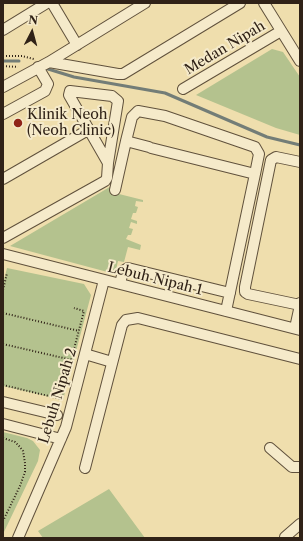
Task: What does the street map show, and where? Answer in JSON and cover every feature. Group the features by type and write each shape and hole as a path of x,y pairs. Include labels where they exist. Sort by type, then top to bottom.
{"street":[{"path":"3,30 47,3"},
{"path":"52,3 77,45"},
{"path":"3,87 49,62 145,3"},
{"path":"49,62 123,74 240,3"},
{"name":"Medan Nipah","path":"264,3 300,61"},
{"name":"Medan Nipah","path":"183,90 281,31"},
{"path":"3,114 45,91 48,84 38,67"},
{"path":"3,238 107,178 118,101 112,96 72,90 69,95 108,164"},
{"path":"115,190 126,141 134,114 142,111 166,116 257,149 259,154 226,311"},
{"path":"3,179 88,130"},
{"path":"126,141 255,174"},
{"path":"297,329 300,304 248,294 245,292 245,287 271,160 276,157 300,162"},
{"name":"Lebuh Nipah 1","path":"3,254 297,329"},
{"path":"120,284 123,271 128,268 230,293"},
{"name":"Lebuh Nipah 2","path":"18,538 61,439 70,412 104,280"},
{"path":"85,468 122,325 126,320 134,318 300,359"},
{"path":"85,354 112,362"},
{"path":"3,402 57,415"},
{"path":"3,424 61,439"},
{"path":"270,448 292,467 300,466"},
{"path":"285,537 300,524"}],"path":[{"path":"3,56 22,56 49,62"},
{"path":"3,290 7,273"},
{"path":"57,415 84,311 74,308"},
{"path":"3,313 79,331"},
{"path":"3,344 72,360"},
{"path":"3,385 61,399"},
{"path":"3,438 15,442 20,447 23,451 25,463 25,472 20,486 3,521"}],"green space":[{"path":"272,49 283,52 300,77 300,135 276,128 196,95"},
{"path":"113,185 111,192 143,200 143,202 136,201 135,206 138,207 136,213 133,213 131,219 137,221 137,224 131,222 129,228 133,229 131,235 128,235 126,239 141,245 140,250 128,247 124,262 118,261 115,274 10,246"},
{"path":"7,268 84,284 91,295 63,400 3,386 3,284"},
{"path":"3,432 27,438 33,441 40,450 38,461 3,534"},
{"path":"109,489 145,538 43,538 38,531"}],"waterway":[{"path":"3,61 19,61"},
{"path":"48,69 74,77 165,93 267,137 300,145"}],"place":[{"name":"Klinik Neoh (Neoh Clinic)","path":"18,123"}]}
